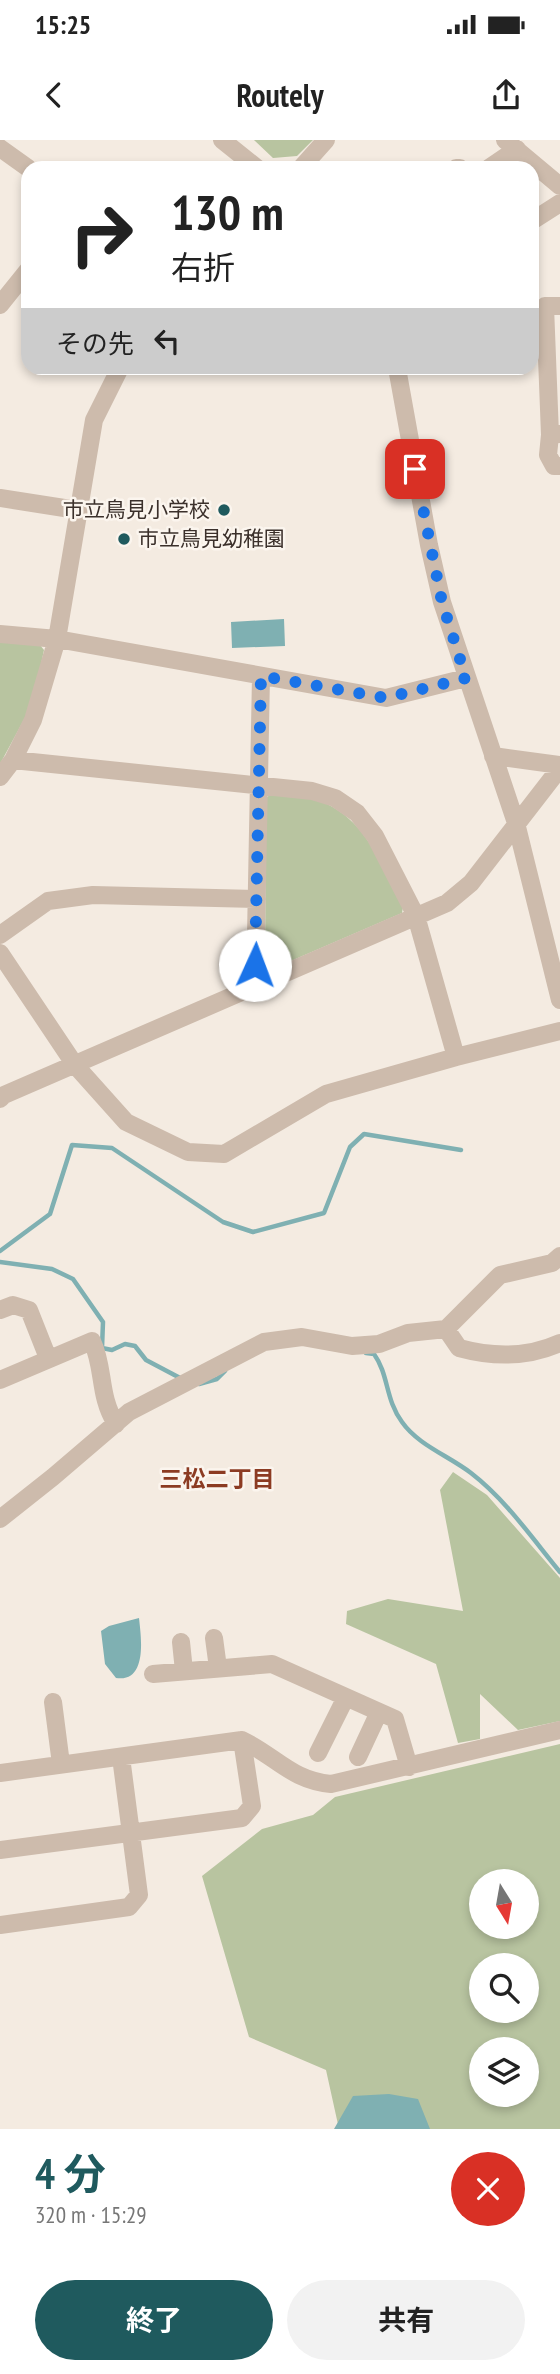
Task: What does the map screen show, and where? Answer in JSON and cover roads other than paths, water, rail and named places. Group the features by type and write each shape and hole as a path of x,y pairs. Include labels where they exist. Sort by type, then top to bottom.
{"street":[{"path":"222,140 248,161"},
{"path":"306,161 326,140"},
{"path":"496,161 511,145 529,161"},
{"path":"0,148 21,163"},
{"path":"539,170 560,189 539,213"},
{"path":"0,305 21,279"},
{"path":"560,306 545,306 553,370 555,435 548,455 554,466 560,466"},
{"path":"0,777 13,760 33,720 57,639 94,419 116,375"},
{"path":"398,375 442,602 516,823 560,1000"},
{"path":"0,498 78,510"},
{"path":"0,634 57,639 386,698 466,678"},
{"path":"255,987 261,676"},
{"path":"0,1099 140,1035 447,903 471,883 560,766 494,757"},
{"path":"13,760 312,791 334,798 357,813 374,836 416,916 456,1057"},
{"path":"0,935 48,901 93,895 257,899"},
{"path":"0,953 75,1065 126,1122 188,1153 224,1154 326,1094 560,1031"},
{"path":"0,1519 130,1412 264,1342 302,1337 352,1346 379,1344 408,1334 446,1329 500,1275 552,1264 560,1256"},
{"path":"0,1310 13,1305 29,1310 48,1358"},
{"path":"446,1329 459,1348 485,1355 533,1352 560,1343"},
{"path":"0,1380 92,1341 98,1353 103,1396 116,1424"},
{"path":"214,1638 218,1668"},
{"path":"181,1642 184,1671"},
{"path":"153,1674 272,1664 395,1719 409,1767"},
{"path":"318,1753 346,1697"},
{"path":"54,1702 61,1764"},
{"path":"358,1757 379,1712"},
{"path":"0,1773 242,1740 263,1751 296,1776 311,1782 331,1784 560,1730"},
{"path":"0,1850 242,1818 252,1806 242,1740"},
{"path":"0,1925 129,1907 139,1895 121,1757"}],"water":[{"path":"284,619 285,646 232,648 231,622"},
{"path":"139,1618 141,1646 138,1666 126,1678 116,1678 105,1664 101,1631 109,1626"},
{"path":"389,2094 418,2099 430,2129 334,2129 353,2096"}],"waterway":[{"path":"0,1251 50,1214 72,1145 112,1148 223,1222 253,1232 324,1213 350,1147 364,1134 461,1150"},
{"path":"0,1262 52,1269 73,1279 103,1322 102,1348 112,1350 125,1344 135,1346 146,1360 182,1379"},
{"path":"366,1353 374,1354 379,1362 393,1405 409,1430 496,1495 560,1572"},
{"path":"199,1384 217,1379 225,1371"}],"place":[{"name":"市立鳥見小学校","path":"224,510"},
{"name":"市立鳥見幼稚園","path":"124,539"}],"district":[{"name":"三松二丁目","path":"217,1479"}]}
